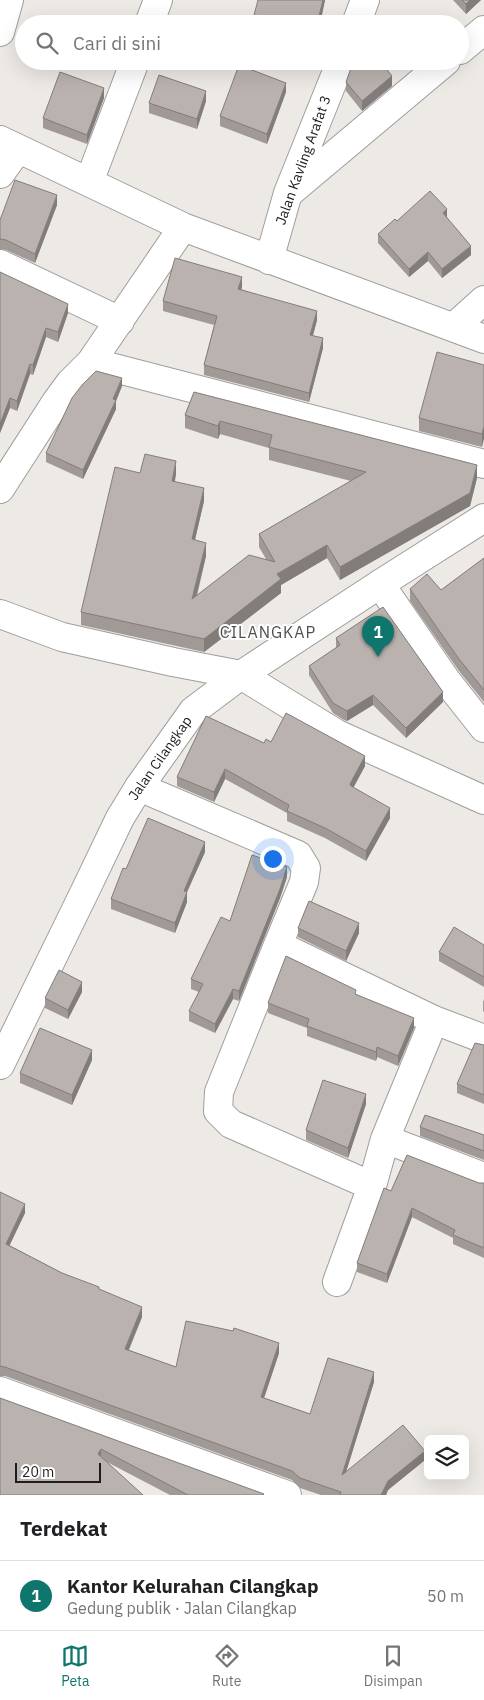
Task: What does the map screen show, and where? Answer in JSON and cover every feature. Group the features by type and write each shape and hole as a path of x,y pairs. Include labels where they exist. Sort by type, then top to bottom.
{"street":[{"path":"0,32 9,0"},
{"path":"152,15 158,0"},
{"path":"359,15 365,0"},
{"path":"469,42 484,30"},
{"path":"89,182 132,70"},
{"name":"Jalan Kavling Arafat 3","path":"269,260 288,193 337,70"},
{"path":"288,193 435,70"},
{"path":"0,174 9,144 183,227 484,339"},
{"path":"0,489 70,383 91,362 183,227"},
{"path":"0,264 120,321"},
{"path":"454,327 484,300"},
{"path":"91,362 484,464"},
{"name":"Jalan Cilangkap","path":"0,1065 120,818 139,787 193,711 242,675 484,518"},
{"path":"380,584 446,680 484,728"},
{"path":"0,614 62,637 242,675 337,734 484,800"},
{"path":"139,787 298,855 306,868 304,882 220,1092 218,1111 231,1124 372,1186"},
{"path":"278,945 434,1020 484,1039"},
{"path":"337,1282 372,1186 385,1139 434,1020"},
{"path":"385,1139 484,1177"},
{"path":"0,1391 287,1495"}],"building":[{"path":"258,0 323,0 319,15 254,15"},
{"path":"462,0 470,0 466,4"},
{"path":"237,70 252,70 286,83 267,134 220,116"},
{"path":"350,70 387,70 392,76 362,101 346,82"},
{"path":"60,72 104,88 87,135 43,118"},
{"path":"159,75 206,91 197,119 149,103"},
{"path":"15,180 57,195 35,254 0,239 0,220"},
{"path":"430,191 447,209 443,213 471,246 442,269 428,252 409,269 378,234 395,219 397,221"},
{"path":"175,258 242,277 238,289 317,311 310,335 323,338 309,393 204,365 217,316 163,301"},
{"path":"0,272 68,304 58,332 46,328 33,365 30,364 17,401 10,398 0,424"},
{"path":"437,352 484,365 484,426 482,434 419,418"},
{"path":"96,371 122,378 113,399 116,400 83,470 46,453 72,398"},
{"path":"194,392 477,465 470,493 340,567 327,545 277,574 281,579 204,639 81,612 115,467 140,473 145,454 176,461 172,481 204,488 192,539 206,543 192,599 249,555 275,562 259,534 366,472 269,447 272,435 220,421 218,426 185,415"},
{"path":"484,558 484,690 459,659 410,589 427,574 441,590"},
{"path":"383,607 443,692 406,728 373,695 347,711 333,703 309,666 340,645 336,638"},
{"path":"286,713 365,756 350,784 390,808 366,851 325,828 287,811 289,805 225,769 214,792 177,777 206,716 264,743 266,739 271,742"},
{"path":"148,818 205,842 184,891 187,892 175,923 111,899 123,868 126,869"},
{"path":"252,855 287,867 239,991 233,989 215,1024 189,1011 203,984 191,979 221,917 230,921"},
{"path":"309,901 359,923 346,951 298,928"},
{"path":"454,927 484,945 484,977 439,952"},
{"path":"286,956 356,990 355,994 414,1018 398,1056 377,1047 376,1052 307,1026 309,1019 268,1003"},
{"path":"59,970 82,982 68,1010 45,998"},
{"path":"40,1028 92,1050 72,1095 20,1073"},
{"path":"475,1043 484,1045 484,1095 457,1084"},
{"path":"323,1080 366,1094 348,1148 306,1130"},
{"path":"425,1115 484,1135 484,1151 420,1127"},
{"path":"407,1155 479,1183 484,1183 484,1248 453,1235 455,1230 412,1208 387,1274 357,1263 384,1188 391,1191"},
{"path":"0,1192 25,1204 6,1244 62,1273 99,1287 99,1289 142,1307 125,1349 176,1367 186,1321 233,1331 234,1328 279,1343 261,1397 310,1414 328,1358 374,1372 342,1475 403,1425 424,1452 388,1481 381,1495 340,1495 341,1492 300,1478 292,1471 0,1366"},
{"path":"0,1398 264,1494 188,1495 101,1449 98,1454 143,1495 0,1495"}],"place":[{"name":"Kantor Kelurahan Cilangkap","path":"378,657"}],"district":[{"name":"CILANGKAP","path":"268,632"}]}
